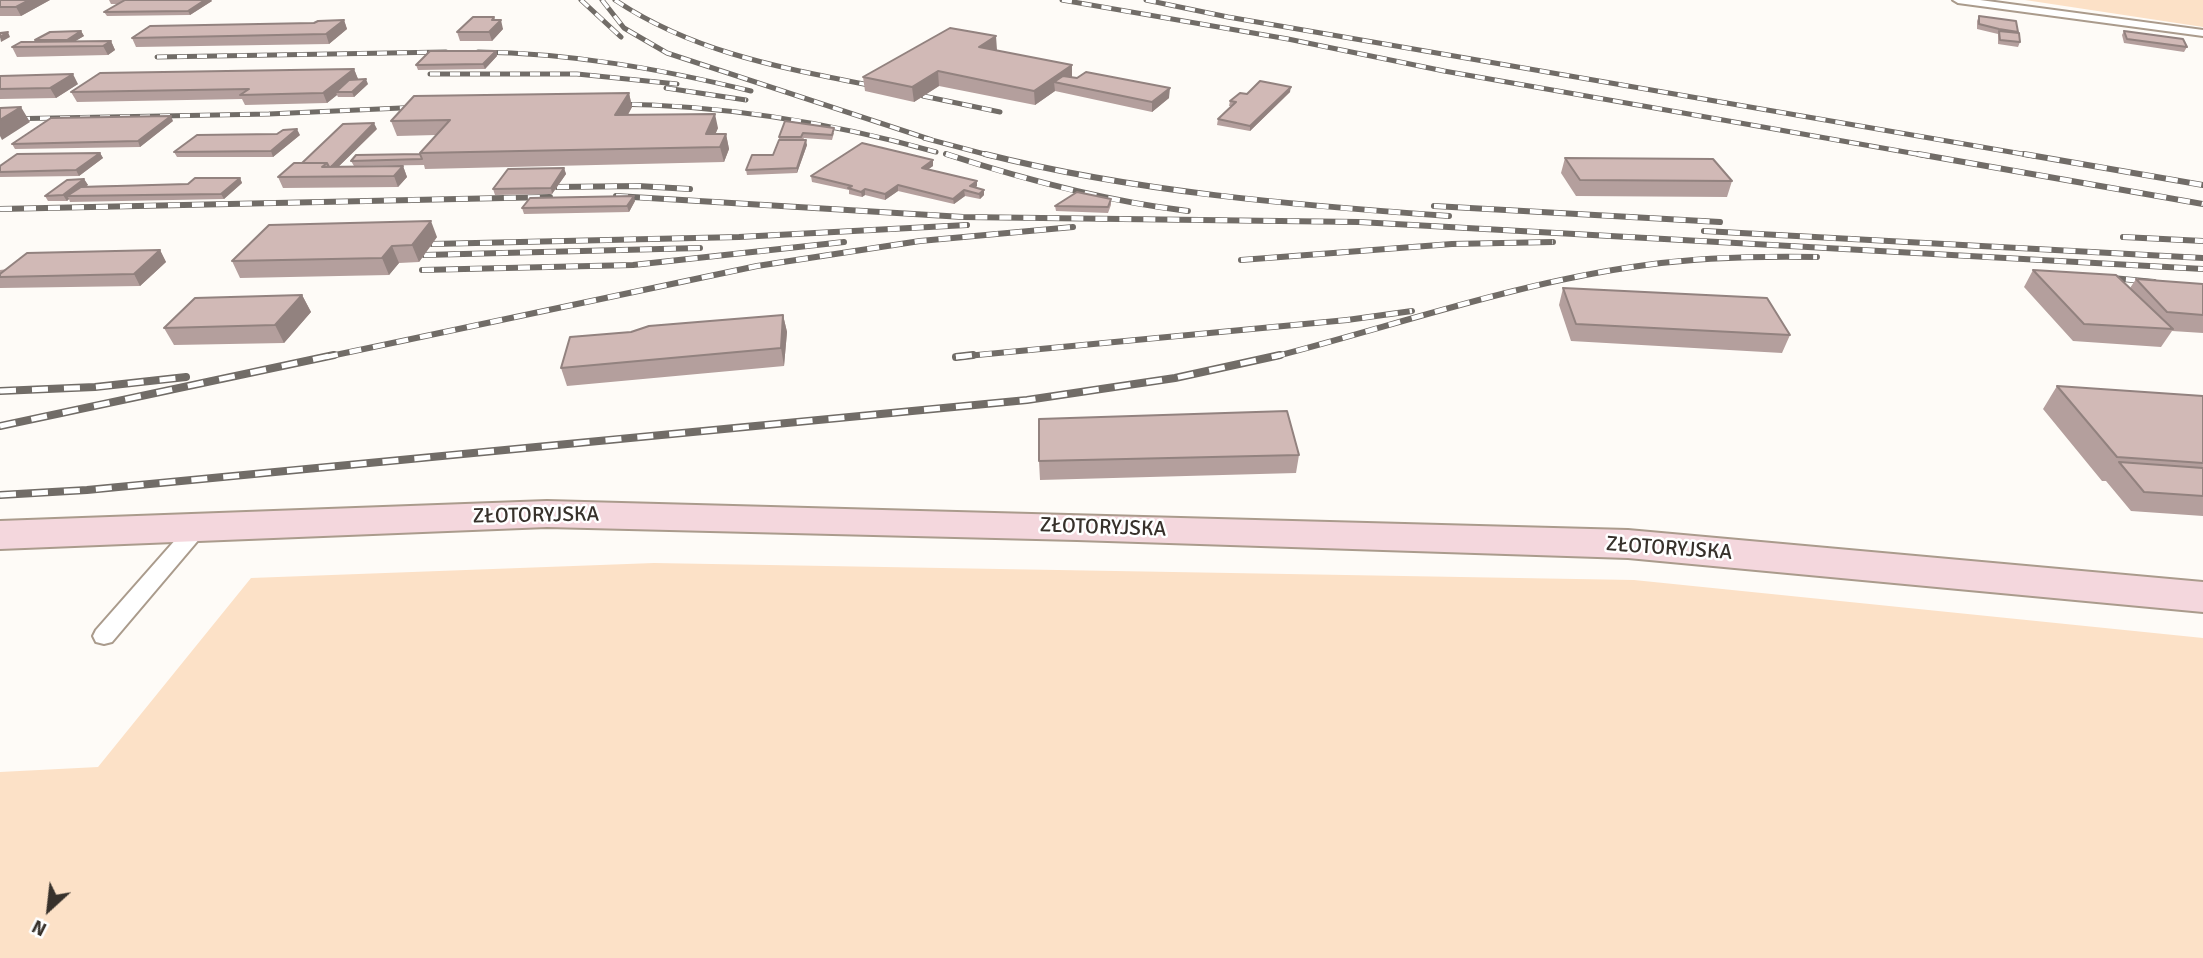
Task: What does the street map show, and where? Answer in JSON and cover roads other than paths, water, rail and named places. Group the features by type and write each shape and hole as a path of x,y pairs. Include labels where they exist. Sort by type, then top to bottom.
{"main road":[{"name":"ZŁOTORYJSKA","path":"0,536 547,514 1628,544 2203,597"}],"lane":[{"path":"1958,0 2203,33"},
{"path":"104,636 199,526"}],"railway":[{"path":"581,0 621,37"},
{"path":"602,0 624,28 667,53 932,140"},
{"path":"615,0 645,18 708,46 773,65 874,86"},
{"path":"1062,0 1288,39 1444,71 1928,156"},
{"path":"1146,0 1228,17 2034,156"},
{"path":"157,57 446,52"},
{"path":"478,52 582,59 751,91"},
{"path":"430,74 577,74 677,84"},
{"path":"666,88 746,100"},
{"path":"923,96 1000,112"},
{"path":"612,104 694,108 776,117 856,132 936,152"},
{"path":"0,119 269,114 423,107"},
{"path":"924,138 992,156"},
{"path":"952,156 946,154 1066,188 1126,202 1188,211"},
{"path":"985,154 1099,178 1215,195 1449,216"},
{"path":"1918,154 2203,204"},
{"path":"2024,154 2203,185"},
{"path":"557,187 638,186 690,189"},
{"path":"616,196 963,217 1359,222 2203,269"},
{"path":"0,209 550,197"},
{"path":"1434,206 1720,222"},
{"path":"432,244 739,237 967,225"},
{"path":"326,357 757,266 920,241 1073,227"},
{"path":"1704,231 2203,258"},
{"path":"2123,237 2203,241"},
{"path":"422,270 633,265 844,242"},
{"path":"1241,260 1452,244 1553,242"},
{"path":"424,255 700,248"},
{"path":"1273,357 1458,305 1599,273 1667,262 1753,257 1817,257"},
{"path":"2102,277 2154,282"},
{"path":"973,355 956,357 1347,320 1412,311"},
{"path":"0,426 334,355"},
{"path":"0,495 87,490 1027,400 1175,378 1280,355"},
{"path":"0,391 95,387 186,377"}]}
